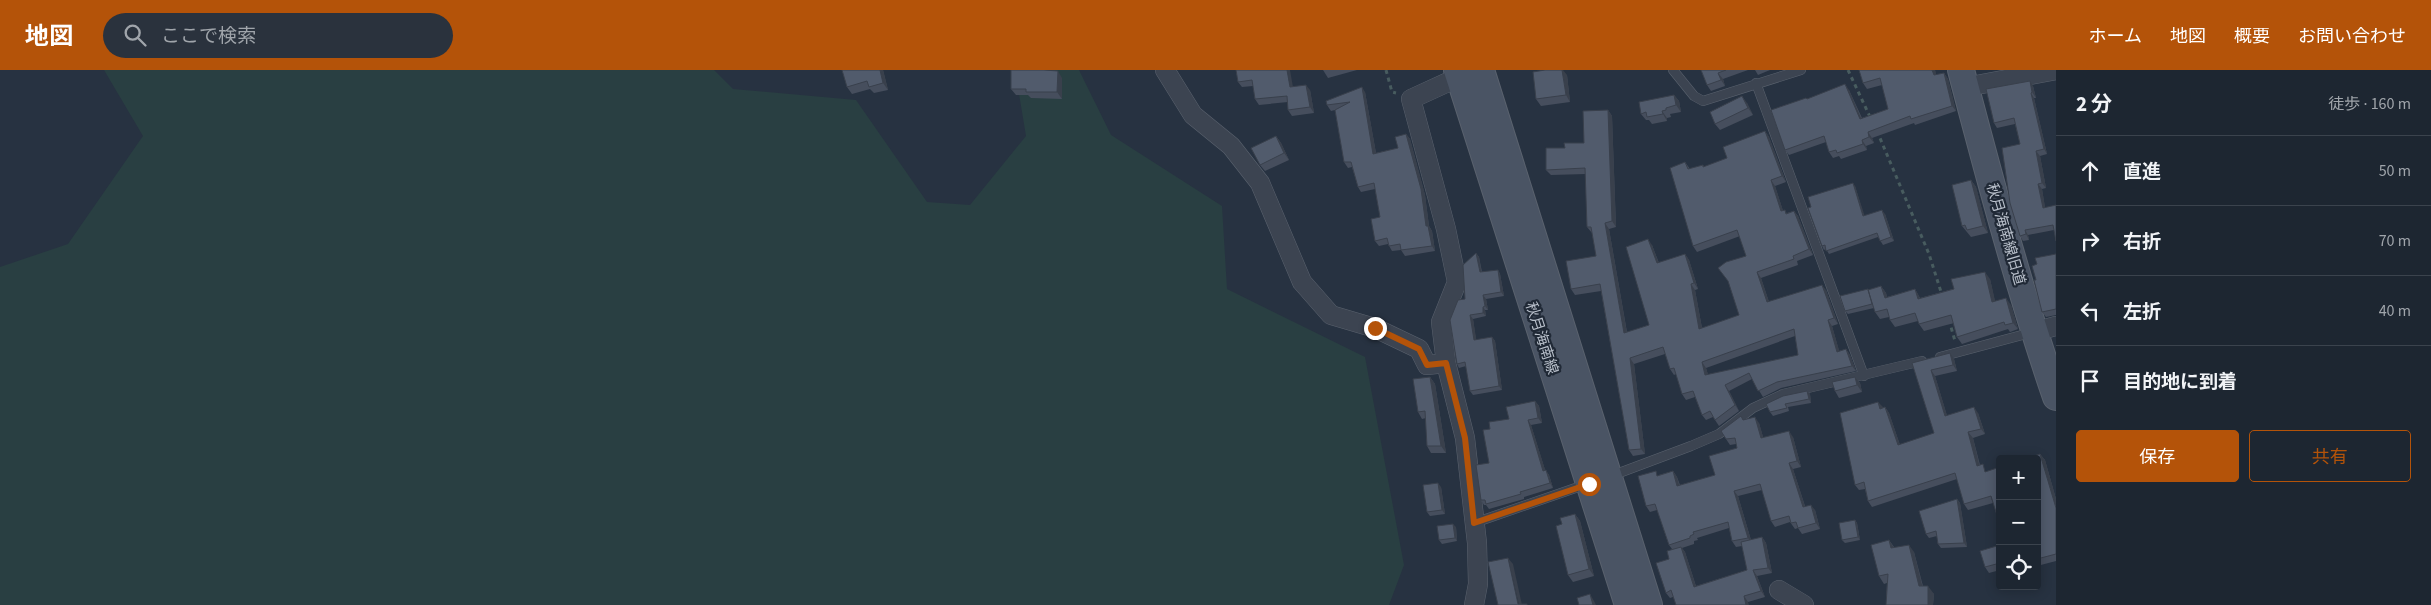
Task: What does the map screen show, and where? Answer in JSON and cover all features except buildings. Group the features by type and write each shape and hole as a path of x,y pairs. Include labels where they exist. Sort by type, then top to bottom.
{"main road":[{"name":"秋月海南線","path":"1468,72 1598,481 1628,605"},
{"name":"秋月海南線旧道","path":"1964,79 2045,329 2056,397"},
{"name":"秋月海南線","path":"1598,481 1648,605"}],"street":[{"path":"1165,70 1193,115 1231,146 1260,183 1302,282 1331,315 1375,328 1419,349 1427,365 1446,363"},
{"path":"1964,79 2056,70"},
{"path":"1468,72 1411,99 1446,229 1457,282 1441,322 1446,363 1465,438 1477,543 1478,584 1474,605"},
{"path":"1779,590 1804,605"}],"lane":[{"path":"1673,70 1694,96 1703,101 1801,70"},
{"path":"1756,83 1864,376"},
{"path":"1474,523 1598,481 1705,440 1719,434 1754,408 1783,394 1864,376 2045,329"}],"path":[{"path":"1386,70 1392,92 1411,99"},
{"path":"1848,70 1872,121"},
{"path":"1876,130 1929,254 1943,299"},
{"path":"1948,316 1959,352"}],"green space":[{"path":"104,70 714,70 733,89 856,100 927,202 970,205 1026,136 1015,70 1079,70 1111,135 1222,206 1227,289 1365,357 1404,565 1389,605 0,605 0,267 68,244 143,136"}],"route":[{"path":"1375,328 1419,349 1427,365 1446,363 1465,438 1474,523 1589,484"}]}
